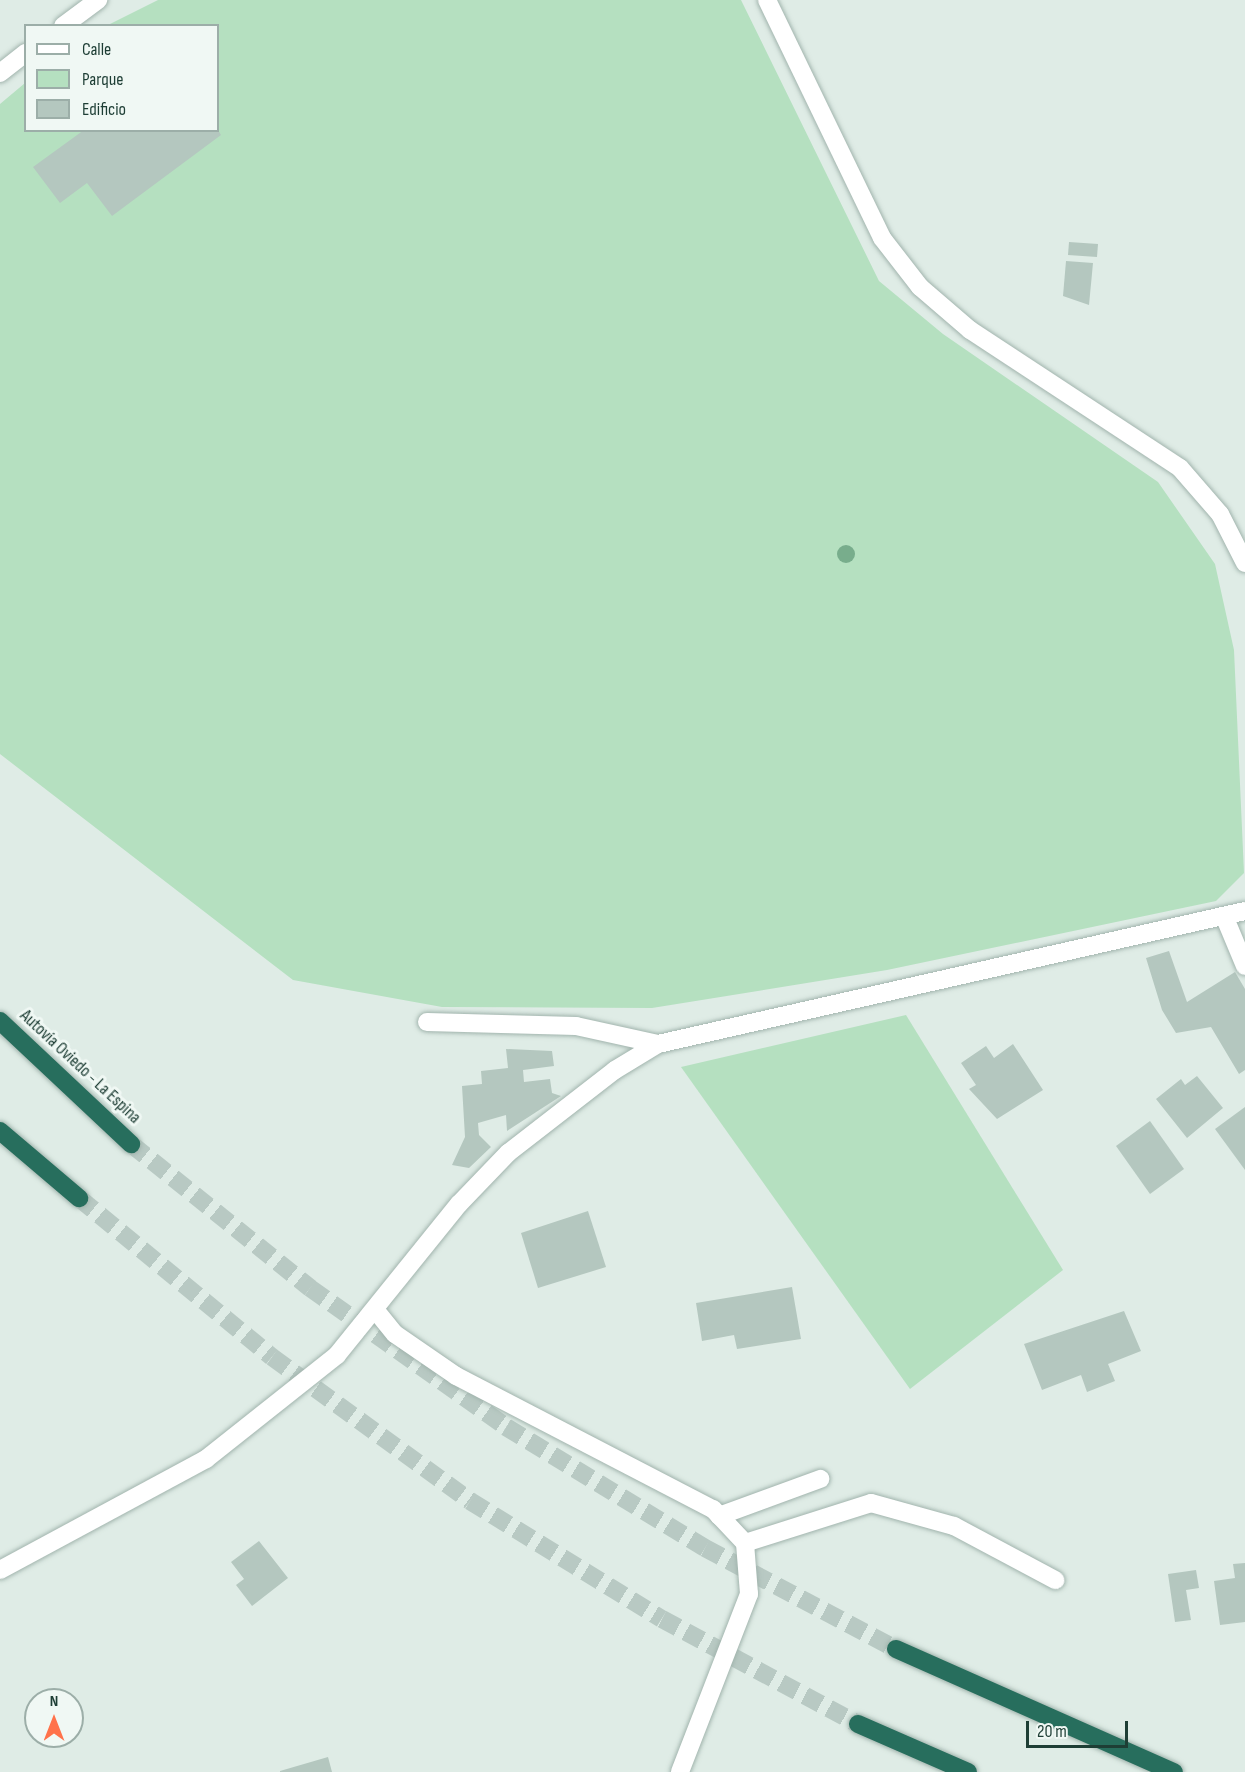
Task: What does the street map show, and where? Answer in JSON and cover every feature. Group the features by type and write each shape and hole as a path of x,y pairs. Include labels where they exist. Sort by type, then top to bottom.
{"highway":[{"name":"Autovía Oviedo - La Espina","path":"0,1022 131,1144"},
{"path":"0,1131 79,1198"},
{"path":"896,1649 1174,1772"},
{"path":"858,1724 968,1772"}],"street":[{"path":"66,24 98,0"},
{"path":"766,0 882,238 920,287 970,330 1180,468 1220,514 1245,563"},
{"path":"0,74 24,55"},
{"path":"0,1570 206,1459 338,1355 377,1312 459,1203 508,1153 615,1070 658,1044 1225,918 1245,911"},
{"path":"1225,918 1245,966"},
{"path":"426,1022 576,1026 658,1044"},
{"path":"377,1312 395,1334 456,1376 639,1468 720,1516 745,1543 749,1594 680,1772"},
{"path":"720,1516 820,1479"},
{"path":"745,1543 871,1503 954,1526 1054,1580"}],"green space":[{"path":"158,0 741,0 879,281 943,334 1158,482 1215,564 1234,650 1244,873 1216,901 887,970 652,1008 442,1007 293,980 0,754 0,104 24,84 24,132 219,132 219,24 110,24"},
{"path":"906,1015 1063,1270 910,1389 681,1067"}],"building":[{"path":"81,132 219,132 221,135 112,216 87,183 60,203 33,167"},
{"path":"1069,242 1098,244 1097,257 1068,255"},
{"path":"1066,261 1093,263 1089,305 1063,296"},
{"path":"1169,951 1187,1002 1235,972 1245,989 1245,1070 1239,1074 1211,1027 1176,1033 1162,1010 1146,958"},
{"path":"1013,1044 1043,1090 997,1119 969,1089 976,1085 961,1063 986,1046 994,1058"},
{"path":"506,1049 552,1051 554,1066 523,1070 524,1082 550,1079 552,1093 561,1096 507,1131 506,1115 478,1123 479,1135 491,1147 469,1168 452,1165 465,1137 462,1086 482,1084 481,1071 508,1068"},
{"path":"1197,1076 1223,1108 1187,1138 1156,1099 1181,1079 1185,1085"},
{"path":"1245,1107 1245,1170 1215,1129"},
{"path":"1150,1121 1184,1169 1150,1194 1116,1146"},
{"path":"588,1211 606,1267 538,1288 521,1233"},
{"path":"792,1287 801,1339 737,1349 734,1335 702,1341 696,1303"},
{"path":"1124,1311 1141,1351 1108,1364 1115,1381 1087,1392 1081,1375 1042,1390 1024,1344"},
{"path":"259,1541 288,1578 252,1606 236,1585 244,1579 231,1562"},
{"path":"1245,1563 1245,1622 1220,1625 1214,1581 1235,1578 1233,1564"},
{"path":"1196,1570 1199,1588 1186,1590 1191,1620 1175,1622 1168,1574"},
{"path":"328,1757 332,1772 280,1772 280,1771"}],"tunnel":[{"path":"131,1144 310,1288 506,1427 705,1548 896,1649"},
{"path":"79,1198 272,1357 470,1501 662,1619 858,1724"}]}
